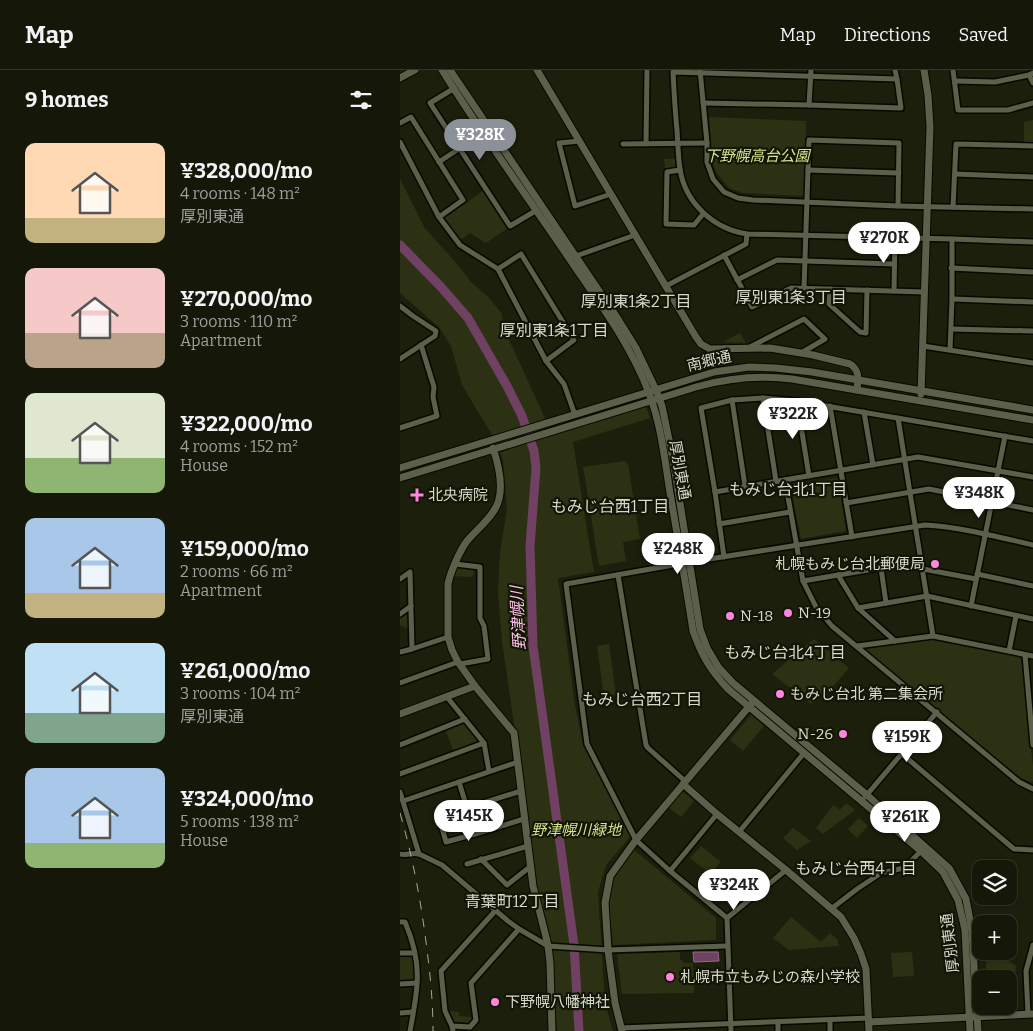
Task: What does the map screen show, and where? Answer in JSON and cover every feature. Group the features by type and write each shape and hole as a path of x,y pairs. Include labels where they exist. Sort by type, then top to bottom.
{"street":[{"path":"400,78 415,70"},
{"name":"厚別東通","path":"442,70 453,89 611,320 652,391"},
{"name":"厚別東通","path":"450,70 618,319 636,348 656,400 662,406 672,459 686,563 700,629 707,648 719,668 751,704 804,753 864,798 943,872 958,900 965,930 973,1016 978,1031"},
{"path":"537,70 701,344 710,349 770,348 850,364 854,366 857,372 857,390"},
{"path":"646,144 647,70"},
{"path":"809,105 811,70"},
{"path":"703,103 901,108 895,70"},
{"path":"921,401 930,127 924,70"},
{"path":"953,70 956,81 958,110 1008,110 1033,103"},
{"path":"897,79 673,72 680,170 687,191 703,214 720,226 747,234 1033,242"},
{"path":"700,72 707,162 713,179 724,192 738,198 898,206 1033,209"},
{"path":"956,81 995,82 1031,74 1033,82"},
{"path":"453,89 430,103 510,226 537,210"},
{"path":"400,123 411,117 463,200 439,217"},
{"path":"804,288 809,140 899,143 898,206"},
{"path":"580,141 559,143 575,206 611,194"},
{"path":"400,142 439,217 460,245 498,269 546,360 564,384 575,415"},
{"path":"623,144 707,143"},
{"path":"953,207 956,144 1033,146"},
{"path":"439,162 460,148"},
{"path":"680,170 667,172 666,224 694,225 703,214"},
{"path":"808,170 899,173"},
{"path":"955,174 1033,177"},
{"path":"666,286 746,244 747,234"},
{"path":"576,256 635,235"},
{"path":"894,291 895,237"},
{"path":"950,350 952,328 952,239"},
{"path":"498,269 521,254 574,340 546,360"},
{"path":"724,255 752,307 791,288 924,292"},
{"path":"737,280 777,260 894,264"},
{"path":"951,268 1033,272"},
{"path":"830,289 829,304 860,332 866,333 867,290"},
{"path":"952,299 1033,302"},
{"path":"400,306 436,331 435,336 400,359"},
{"path":"747,349 804,319 825,339 801,353"},
{"path":"952,328 1033,331"},
{"path":"400,428 437,416 433,397 434,386 421,345"},
{"path":"923,346 1033,363"},
{"name":"南郷通","path":"400,468 714,372 749,367 793,369 1033,410"},
{"name":"南郷通","path":"400,478 720,381 735,379 760,377 792,379 1033,420"},
{"path":"763,398 776,481"},
{"path":"724,557 700,408 732,400 763,398 797,401 1033,441"},
{"path":"732,400 745,486"},
{"path":"797,401 809,476"},
{"path":"830,406 852,537"},
{"path":"864,412 873,464"},
{"path":"898,418 933,636"},
{"path":"971,606 1005,436"},
{"path":"490,441 500,471 498,500 494,511 465,543 449,576 448,637 459,663 475,686 514,733 533,886 546,937 551,946 552,1031"},
{"path":"714,492 918,457 1033,477"},
{"path":"785,480 803,581 816,607 832,626 1019,782 1033,789"},
{"path":"846,503 929,489 1033,510"},
{"path":"719,524 790,512"},
{"path":"727,918 636,840 587,744 566,584 915,527 936,526 1033,545"},
{"path":"803,581 921,562"},
{"path":"400,683 459,663 488,659 484,626 480,618 480,567 455,564"},
{"path":"881,568 886,603"},
{"path":"922,569 1033,586"},
{"path":"400,579 410,572 412,649"},
{"path":"618,575 648,748 717,814 841,917 854,938 866,969 869,1031"},
{"path":"838,575 858,608 895,641"},
{"path":"858,608 927,596 1033,619"},
{"path":"400,614 411,606"},
{"path":"1009,651 1016,616"},
{"path":"857,646 933,636 1033,656"},
{"path":"400,652 448,637"},
{"path":"1025,654 1031,703 1033,745"},
{"path":"400,714 475,686"},
{"path":"447,697 484,743 489,771"},
{"path":"751,704 636,840 610,876 605,904 608,950 615,1003 622,1029 1030,1014 1026,972 1033,945"},
{"name":"厚別東通","path":"751,704 949,868 966,899 972,932 973,1016 970,1031"},
{"path":"864,798 937,712"},
{"path":"400,745 465,719"},
{"path":"400,774 484,743"},
{"path":"739,832 804,753"},
{"path":"902,754 1014,849 1033,850"},
{"path":"403,801 518,762"},
{"path":"459,782 475,834"},
{"path":"467,808 521,791"},
{"path":"400,792 403,810 418,854"},
{"path":"670,871 717,814"},
{"path":"470,815 441,824 446,842 524,819"},
{"path":"467,864 528,846"},
{"path":"831,908 881,873 904,868 921,851"},
{"path":"400,854 415,853 442,865 519,929 551,946 608,950 727,946"},
{"path":"481,859 507,885 531,866"},
{"path":"727,918 786,870"},
{"path":"496,910 440,971 445,1011 453,1029 470,1027 476,1020 471,982 519,929"},
{"path":"727,918 731,1031"},
{"path":"400,922 405,922 410,935 417,967 417,984 410,1031"},
{"path":"400,953 414,953"},
{"path":"400,984 417,984"},
{"path":"400,1013 413,1012"},
{"path":"830,1020 830,1031"},
{"path":"778,1022 778,1031"}],"green space":[{"name":"下野幌高台公園","path":"709,117 806,121 804,196 742,193 729,188 716,172 713,164"},
{"path":"1033,120 1033,144 1024,144 1024,122"},
{"path":"664,159 675,159 675,168 665,169"},
{"name":"野津幌川緑地","path":"400,179 424,227 471,282 489,298 502,314 503,327 552,433 636,407 646,406 650,418 573,442 594,572 558,578 575,705 583,745 631,836 606,865 598,892 605,1003 613,1031 557,1031 553,988 502,641 498,592 500,553 507,508 503,460 492,435 462,385 451,346 439,327 400,292"},
{"path":"483,191 508,228 486,243 470,233 459,241 443,219"},
{"path":"740,333 746,343 723,342"},
{"path":"624,461 628,464 640,539 623,542 626,561 599,566 583,467"},
{"path":"838,478 846,531 801,539 790,484"},
{"path":"457,567 474,569 473,577 453,576"},
{"path":"408,611 408,629 400,625 400,616"},
{"path":"933,637 987,648 1021,658 1033,781 1021,778 957,728 860,646"},
{"path":"814,639 849,668 829,691 811,704 772,674"},
{"path":"609,644 616,695 604,696 597,646"},
{"path":"751,715 764,726 743,751 730,740"},
{"path":"464,723 480,742 453,751 446,730"},
{"path":"682,791 694,801 681,817 668,807"},
{"path":"846,803 855,810 823,834 816,828 833,805 840,810"},
{"path":"859,818 868,826 857,838 848,829"},
{"path":"793,828 811,841 797,850 783,838"},
{"path":"701,846 721,862 710,874 690,858"},
{"path":"633,849 716,918 716,940 613,945 608,904 613,878"},
{"path":"791,917 821,942 830,933 837,939 839,946 789,950 773,938"},
{"path":"680,952 680,959 685,963 693,963 694,993 622,994 617,954"},
{"path":"912,952 914,976 893,977 891,953"},
{"path":"412,955 415,980 400,980 400,956"},
{"path":"986,960 1007,960 1016,966 1016,970 986,970"},
{"path":"449,1011 459,1012 459,1016 472,1017 471,1020 468,1023 454,1022"}],"shaded area":[{"path":"693,952 718,952 719,961 694,962"}],"waterway":[{"name":"野津幌川","path":"400,245 468,318 522,416 534,451 536,468 530,546 533,646 574,945 579,1031"}],"railway":[{"path":"400,813 417,885 423,921 431,985 433,1031"}],"place":[{"name":"北央病院","path":"417,495"},
{"name":"札幌もみじ台北郵便局","path":"935,564"},
{"name":"N-19","path":"788,613"},
{"name":"N-18","path":"730,616"},
{"name":"もみじ台北 第二集会所","path":"780,694"},
{"name":"N-26","path":"843,734"},
{"name":"札幌市立もみじの森小学校","path":"670,977"},
{"name":"下野幌八幡神社","path":"495,1002"}],"district":[{"name":"厚別東1条3丁目","path":"791,297"},
{"name":"厚別東1条2丁目","path":"636,301"},
{"name":"厚別東1条1丁目","path":"554,330"},
{"name":"もみじ台北1丁目","path":"788,489"},
{"name":"もみじ台西1丁目","path":"610,506"},
{"name":"もみじ台北4丁目","path":"785,652"},
{"name":"もみじ台西2丁目","path":"642,699"},
{"name":"もみじ台西4丁目","path":"856,868"},
{"name":"青葉町12丁目","path":"512,901"}]}
